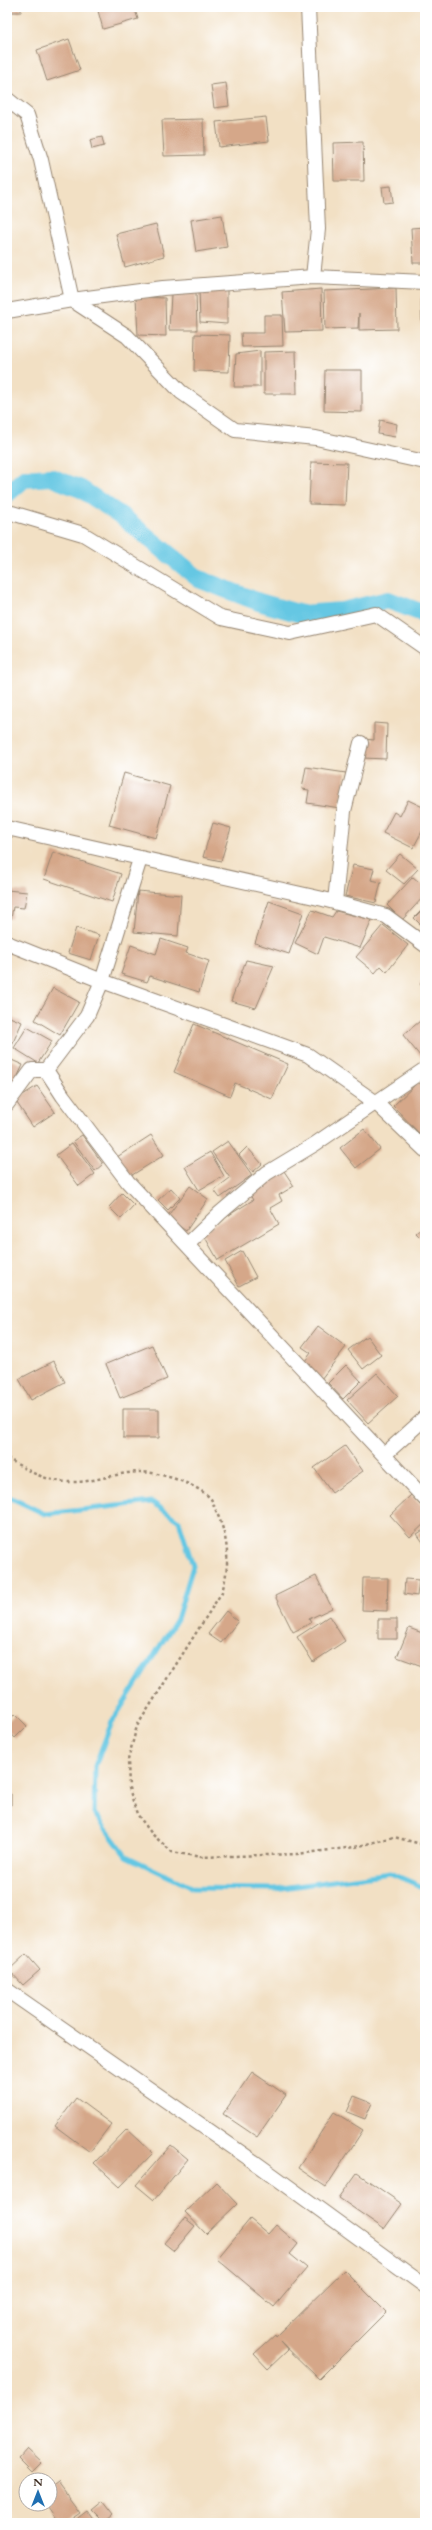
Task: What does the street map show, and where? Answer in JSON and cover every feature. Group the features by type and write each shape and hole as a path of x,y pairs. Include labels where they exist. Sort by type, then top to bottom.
{"street":[{"path":"308,7 318,229 313,277"},
{"path":"7,99 26,116 39,153 72,300 127,336 181,392 235,430 316,438 425,462"},
{"path":"7,311 72,300 163,288 313,277 425,282"},
{"path":"7,515 12,513 83,534 221,618 290,633 376,614 425,648"},
{"path":"335,902 344,811 361,743"},
{"path":"7,828 335,902 386,916 425,945"},
{"path":"46,1070 87,1016 102,981 140,859"},
{"path":"7,943 102,981 308,1055 375,1102 425,1150"},
{"path":"187,1245 220,1213 267,1173 315,1144 425,1069"},
{"path":"7,1104 32,1070 46,1070"},
{"path":"46,1070 63,1096 128,1182 425,1499"},
{"path":"384,1455 425,1418"},
{"path":"7,1990 260,2166 425,2286"}],"path":[{"path":"7,1458 35,1476 74,1482 140,1472 164,1475 191,1486 210,1499 223,1527 228,1551 228,1572 222,1592 137,1726 128,1760 129,1788 137,1814 152,1834 172,1852 201,1857 297,1854 355,1847 394,1837 425,1845"}],"building":[{"path":"7,7 21,7 21,12 7,12"},
{"path":"97,7 134,7 138,19 103,29"},
{"path":"69,39 80,70 47,81 37,50"},
{"path":"226,83 229,106 214,108 211,85"},
{"path":"266,117 269,141 219,147 216,122"},
{"path":"203,119 204,155 164,156 162,120"},
{"path":"102,137 104,146 92,149 90,140"},
{"path":"363,142 364,181 334,181 333,143"},
{"path":"391,186 393,202 384,203 382,187"},
{"path":"222,215 227,247 196,252 191,220"},
{"path":"156,224 164,256 125,267 116,234"},
{"path":"425,227 425,263 413,263 411,228"},
{"path":"199,288 227,288 227,324 200,322"},
{"path":"396,288 397,329 359,330 359,313 358,328 325,329 324,291"},
{"path":"321,289 322,331 285,332 282,292"},
{"path":"196,292 197,330 169,330 171,294"},
{"path":"136,297 165,298 166,336 138,335"},
{"path":"421,297 425,297 425,339 422,339"},
{"path":"264,315 282,315 283,346 242,347 241,333 264,333"},
{"path":"195,334 230,335 229,372 194,371"},
{"path":"260,351 260,387 234,387 236,354"},
{"path":"296,351 297,394 264,394 264,352"},
{"path":"325,370 362,370 362,412 324,411"},
{"path":"380,420 397,424 395,437 378,434"},
{"path":"311,462 347,463 345,505 309,504"},
{"path":"374,723 387,724 386,759 363,758 364,739 374,740"},
{"path":"306,767 346,773 340,808 307,803 309,790 302,789"},
{"path":"124,773 170,786 156,838 109,825"},
{"path":"408,800 425,808 425,826 413,848 383,833 394,812 400,816"},
{"path":"213,823 231,828 221,861 203,857"},
{"path":"53,852 121,874 112,902 44,879"},
{"path":"400,854 418,869 404,884 386,870"},
{"path":"353,865 374,869 371,880 381,882 376,903 345,896"},
{"path":"413,877 425,887 425,895 402,920 387,905"},
{"path":"7,890 27,892 24,908 13,907 11,919 7,918"},
{"path":"138,891 181,895 178,936 134,932"},
{"path":"269,901 303,913 289,954 255,943"},
{"path":"425,907 425,929 414,918"},
{"path":"312,910 332,917 336,911 372,920 360,948 324,937 318,954 295,943"},
{"path":"383,925 408,945 387,972 381,966 375,973 356,957"},
{"path":"76,928 99,935 91,960 68,953"},
{"path":"161,939 188,948 186,953 209,961 199,992 150,976 147,982 121,974 131,945 156,954"},
{"path":"246,960 274,966 256,1008 231,1001"},
{"path":"425,979 425,990 420,984"},
{"path":"53,988 79,1002 60,1035 35,1020"},
{"path":"7,1016 22,1022 11,1047 7,1045"},
{"path":"425,1017 425,1062 403,1035"},
{"path":"194,1024 288,1064 272,1099 235,1083 230,1096 174,1072"},
{"path":"27,1027 52,1041 38,1063 14,1048"},
{"path":"7,1058 23,1065 9,1095 7,1094"},
{"path":"418,1082 425,1088 425,1127 419,1133 393,1106"},
{"path":"37,1086 55,1112 33,1127 15,1100"},
{"path":"364,1129 380,1149 356,1168 340,1148"},
{"path":"82,1135 103,1164 95,1171 73,1141"},
{"path":"151,1135 164,1155 129,1177 117,1157"},
{"path":"228,1141 252,1175 220,1198 214,1190 230,1178 212,1152"},
{"path":"72,1143 95,1174 79,1186 56,1155"},
{"path":"247,1147 262,1164 253,1172 239,1155"},
{"path":"210,1152 224,1176 199,1190 185,1167"},
{"path":"284,1171 294,1186 279,1195 282,1201 270,1208 279,1224 218,1260 202,1232 253,1200 248,1192"},
{"path":"190,1186 208,1199 186,1231 167,1217"},
{"path":"171,1188 180,1198 168,1210 158,1200"},
{"path":"122,1193 134,1205 121,1219 109,1207"},
{"path":"425,1225 425,1242 416,1233"},
{"path":"242,1251 256,1277 239,1286 225,1261"},
{"path":"318,1326 346,1347 321,1379 302,1365 311,1353 302,1347"},
{"path":"367,1336 381,1355 363,1369 348,1350"},
{"path":"152,1345 167,1379 120,1398 106,1364"},
{"path":"54,1361 65,1382 31,1400 19,1379"},
{"path":"346,1365 361,1381 343,1399 328,1383"},
{"path":"377,1373 398,1396 368,1423 347,1400"},
{"path":"123,1409 159,1409 159,1438 123,1438"},
{"path":"345,1446 363,1471 332,1493 314,1468"},
{"path":"411,1495 425,1510 425,1523 410,1537 390,1515"},
{"path":"425,1529 425,1545 417,1534"},
{"path":"316,1576 332,1608 309,1619 311,1623 293,1632 275,1596"},
{"path":"363,1578 388,1578 387,1611 362,1610"},
{"path":"405,1579 419,1580 417,1596 404,1594"},
{"path":"226,1611 238,1621 221,1643 208,1634"},
{"path":"329,1616 345,1641 313,1662 297,1637"},
{"path":"378,1619 397,1619 397,1639 378,1639"},
{"path":"409,1628 425,1634 425,1667 397,1657"},
{"path":"15,1714 27,1726 15,1738 7,1729 7,1722"},
{"path":"7,1794 11,1794 11,1805 7,1805"},
{"path":"26,1954 40,1970 23,1985 9,1970"},
{"path":"252,2072 286,2095 257,2137 223,2114"},
{"path":"354,2096 372,2103 365,2119 347,2112"},
{"path":"76,2098 111,2124 90,2152 55,2126"},
{"path":"334,2112 363,2130 326,2187 298,2168"},
{"path":"127,2129 153,2153 120,2187 94,2163"},
{"path":"171,2145 188,2159 154,2200 136,2185"},
{"path":"357,2173 402,2204 384,2229 339,2198"},
{"path":"216,2182 237,2204 206,2234 185,2212"},
{"path":"185,2218 195,2226 174,2251 164,2243"},
{"path":"250,2219 268,2234 276,2225 298,2244 290,2254 307,2268 274,2307 217,2259"},
{"path":"344,2270 386,2312 319,2379 280,2341 288,2350 268,2369 254,2354 275,2335 276,2337"},
{"path":"27,2449 42,2463 33,2472 19,2458"},
{"path":"58,2482 80,2512 64,2523 60,2523 52,2512 58,2512"},
{"path":"102,2501 113,2515 104,2523 91,2510"},
{"path":"87,2511 96,2523 71,2523"}],"waterway":[{"path":"7,494 24,479 50,477 81,489 123,517 199,579 259,602 301,614 342,611 388,600 425,614"},
{"path":"7,1496 45,1514 152,1502 179,1521 193,1566 177,1619 112,1722 95,1766 94,1813 126,1856 193,1888 275,1889 390,1873 425,1888"}]}
